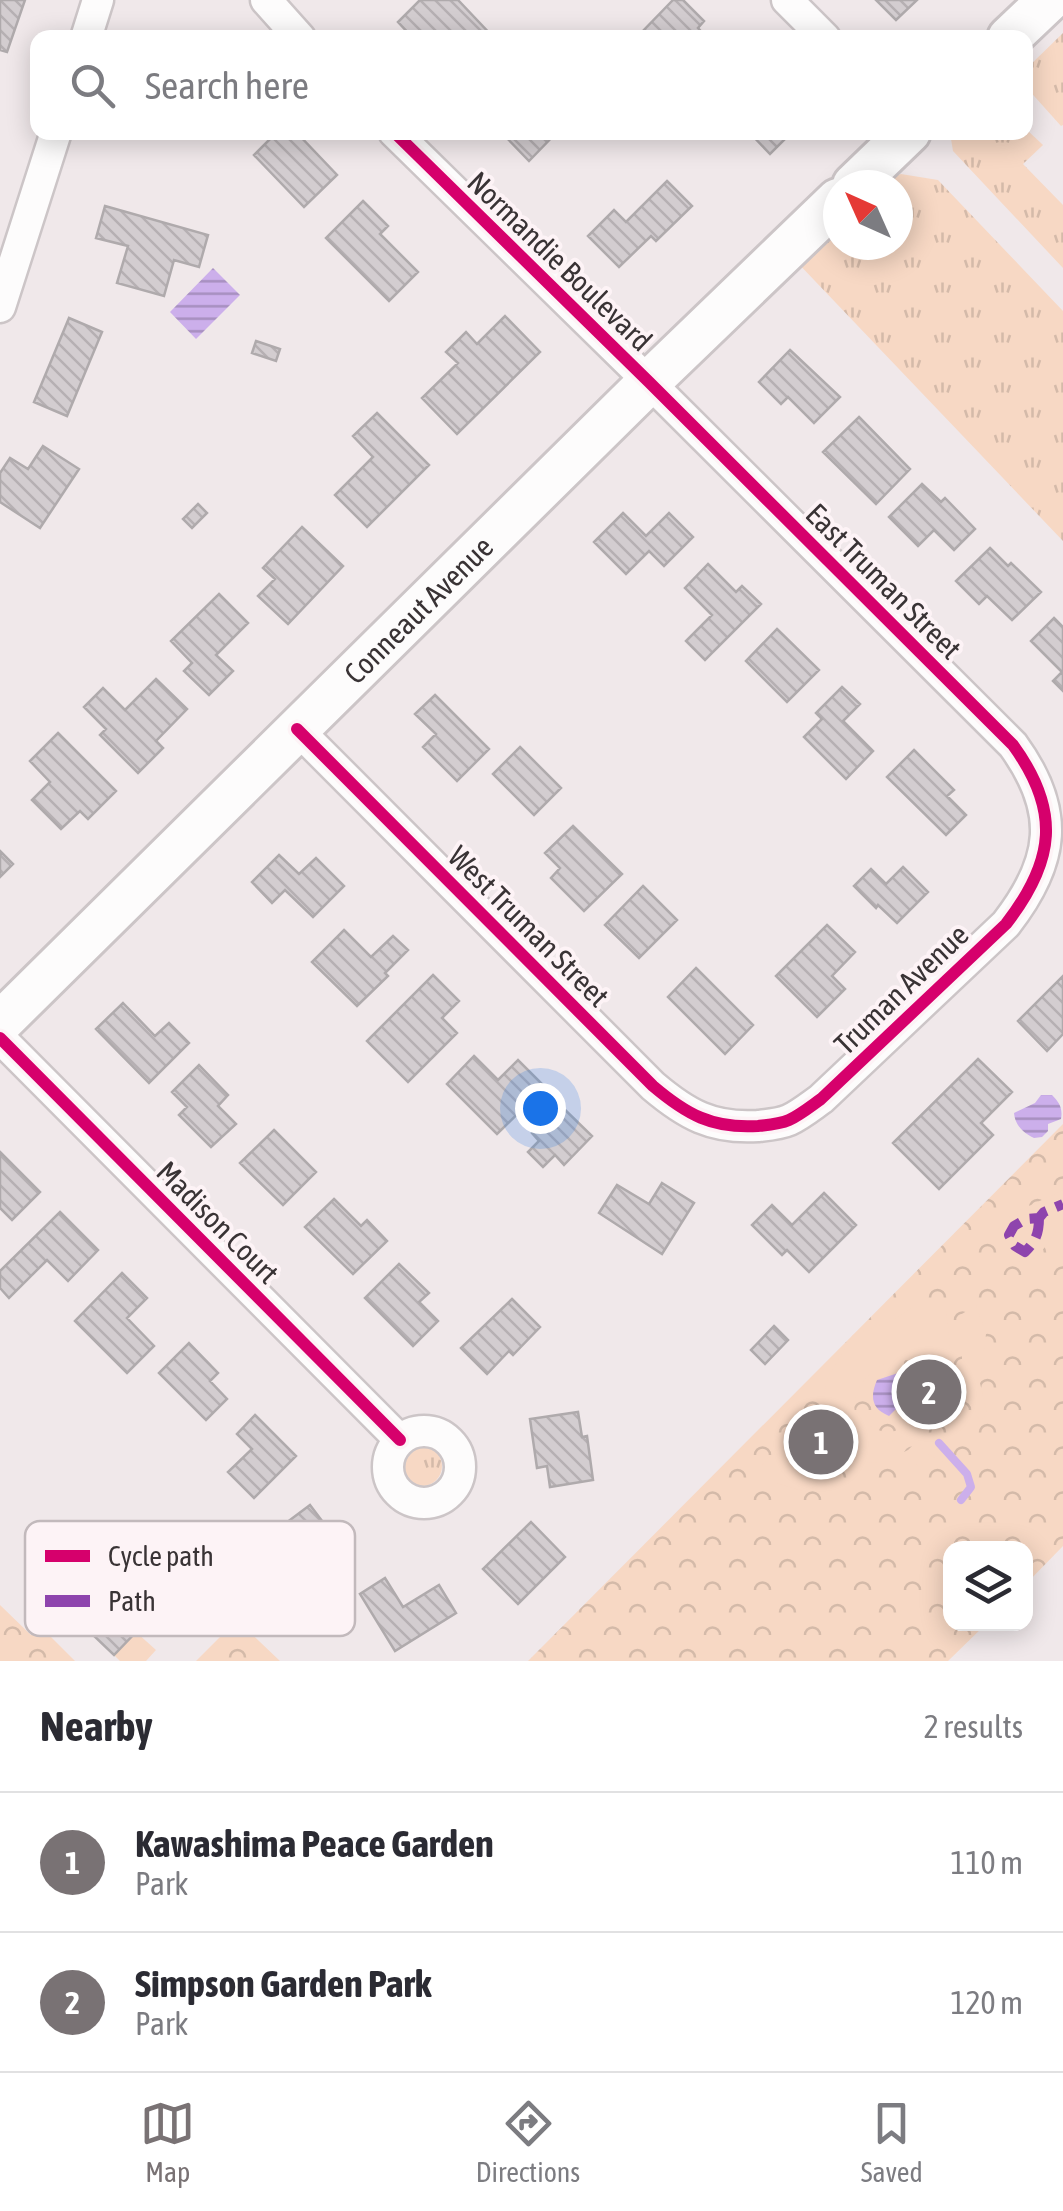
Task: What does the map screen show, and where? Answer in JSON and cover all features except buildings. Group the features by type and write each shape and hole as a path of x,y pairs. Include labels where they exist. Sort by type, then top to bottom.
{"street":[{"path":"89,30 98,0"},
{"path":"266,0 293,30"},
{"path":"787,0 816,30"},
{"path":"1017,30 1048,0"},
{"path":"2,296 53,140"},
{"name":"Normandie Boulevard","path":"402,140 649,382"},
{"path":"869,170 900,140"},
{"name":"Conneaut Avenue","path":"0,1023 823,214"},
{"name":"East Truman Street","path":"649,382 1012,745 1037,784 1047,836"},
{"name":"West Truman Street","path":"297,728 652,1086 698,1118 743,1127"},
{"name":"Truman Avenue","path":"743,1127 787,1121 852,1072 1006,924 1039,872 1047,836"},
{"name":"Madison Court","path":"0,1038 400,1440"}],"green space":[{"path":"1063,33 1061,126 1033,95 1033,62"},
{"path":"1033,136 1043,145 1023,164 1063,205 1063,268 953,151 951,140 1033,140"},
{"path":"913,176 938,180 1063,311 1063,541 794,259 823,231 823,260 913,260"},
{"path":"1063,1124 1063,1546 1033,1577 1033,1541 943,1541 943,1631 979,1631 948,1661 528,1661"},
{"path":"1063,1190 1063,1225 1037,1258 1010,1263 997,1248 997,1231 1012,1214"},
{"path":"976,1305 986,1334 980,1383 987,1413 980,1422 971,1402 954,1393 962,1359 962,1314"},
{"path":"914,1306 946,1310 950,1359 945,1381 932,1405 927,1398 934,1375 926,1364 903,1360 886,1363 868,1375 854,1405 860,1420 886,1432 904,1427 921,1414 927,1416 911,1432 884,1445 877,1462 851,1464 806,1492 776,1483 760,1467 821,1404 829,1375 853,1335 893,1320"},
{"path":"918,1440 925,1453 946,1463 940,1468 886,1461 908,1450"},
{"path":"422,1446 436,1452 442,1466 436,1480 422,1486 408,1480 402,1466 408,1452"},
{"path":"0,1605 25,1629 25,1636 50,1636 75,1661 0,1661"},
{"path":"132,1636 140,1636 156,1650 146,1661 120,1661 114,1655"},
{"path":"221,1636 254,1636 280,1661 196,1661"}],"shaded area":[{"path":"213,268 240,295 196,339 170,312"},
{"path":"1041,1095 1052,1095 1057,1100 1061,1119 1048,1124 1042,1137 1034,1138 1020,1128 1014,1113 1035,1103"},
{"path":"898,1373 908,1390 907,1398 889,1416 875,1406 873,1391 877,1380"}],"waterway":[{"path":"907,1398 921,1402 942,1418"},
{"path":"939,1443 967,1474 971,1487 961,1500"}],"marked path":[{"path":"1039,1218 1029,1248 1025,1252 1015,1246 1009,1235 1014,1226 1063,1204"}],"cycle path":[{"path":"297,729 653,1086 689,1112 727,1125 782,1122 821,1099 1006,924 1035,879 1046,836 1039,792 1013,745 402,140"},
{"path":"0,1038 400,1440"}],"place":[{"name":"Simpson Garden Park","path":"929,1392"},
{"name":"Kawashima Peace Garden","path":"821,1442"}]}
